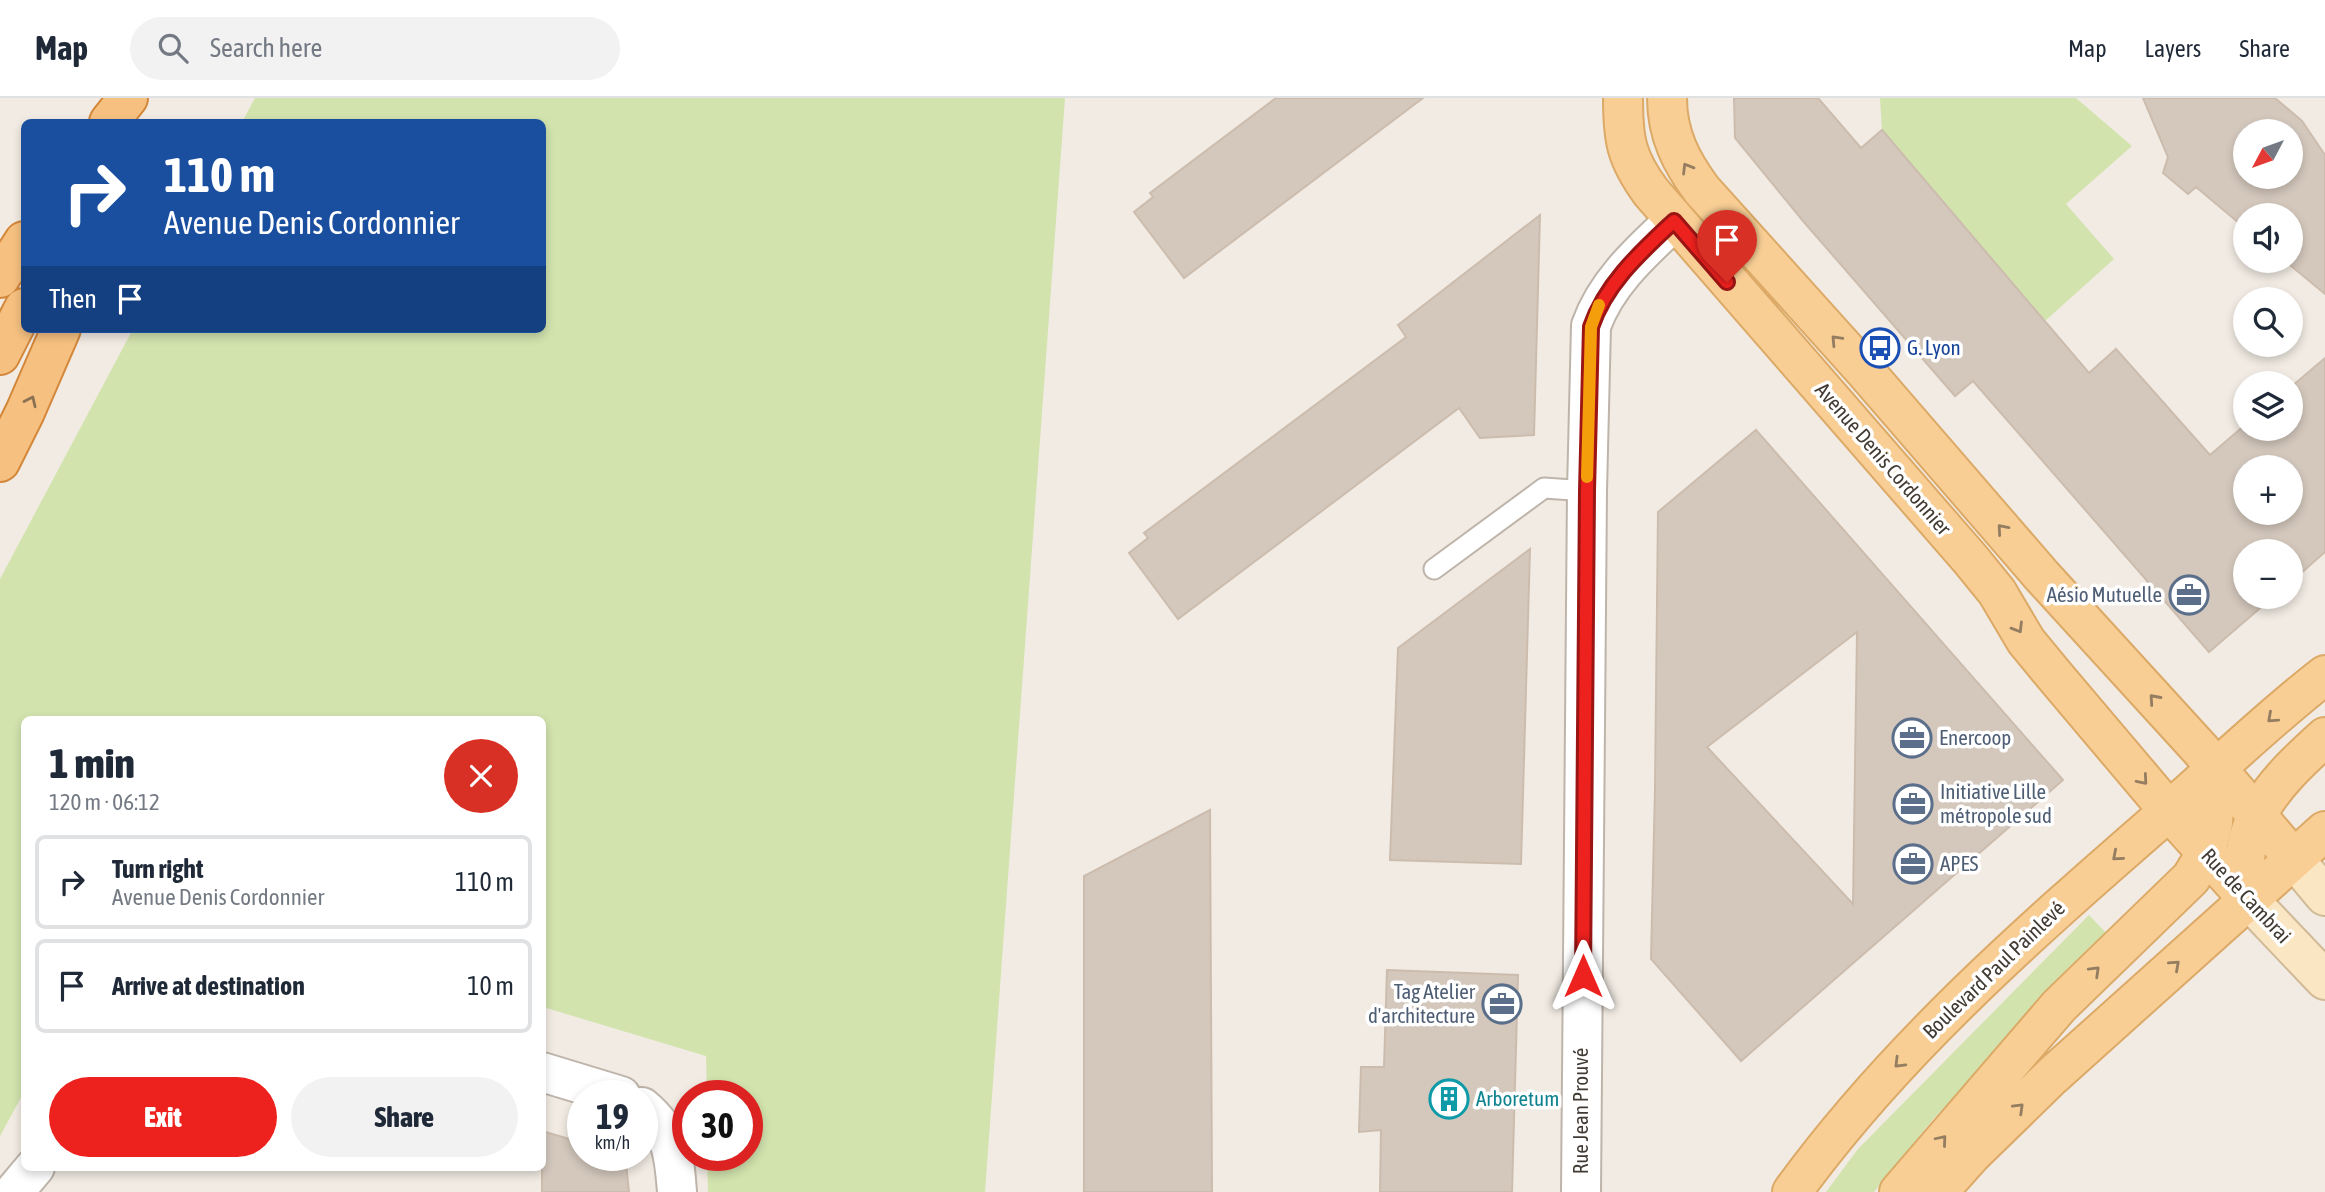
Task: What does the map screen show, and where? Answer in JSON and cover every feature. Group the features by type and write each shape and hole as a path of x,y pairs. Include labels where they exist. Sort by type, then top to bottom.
{"highway":[{"path":"111,119 128,98"},
{"path":"124,119 135,98"},
{"path":"133,119 141,98"},
{"path":"0,278 21,246"},
{"path":"0,355 21,314"},
{"path":"0,462 36,390 59,333"}],"main road":[{"name":"Avenue Denis Cordonnier","path":"1623,98 1623,127 1633,164 1674,221 1971,560 1997,592 2026,641 2169,811"},
{"name":"Avenue Denis Cordonnier","path":"1667,98 1671,136 1687,170 1702,190 1864,370 2042,576 2216,768"},
{"name":"Boulevard Paul Painlevé","path":"1792,1192 1832,1139 1896,1066 1989,973 2292,700 2325,675"},
{"path":"2248,899 2243,878 2243,860 2247,839 2257,814 2290,769 2325,737"},
{"path":"2216,768 2325,896"},
{"path":"1899,1192 2050,1016 2191,878 2206,853 2213,823 2216,768"},
{"name":"Rue de Cambrai","path":"2169,811 2325,980"},
{"path":"1938,1192 1971,1155 2052,1076 2325,831"}],"street":[{"name":"Rue Jean Prouvé","path":"1581,1192 1587,491 1591,327 1609,288 1674,221"},
{"path":"546,1073 568,1080"},
{"path":"658,1124 672,1145 677,1192"},
{"path":"14,1192 32,1171"}],"lane":[{"path":"1434,569 1544,488 1587,491"}],"green space":[{"path":"255,98 1065,98 985,1192 708,1192 707,1171 763,1171 763,1080 707,1080 706,1056 546,1008 546,716 21,716 21,1098 0,1136 0,579 131,333 546,333 546,119 244,119"},
{"path":"1880,98 2076,98 2132,146 2066,204 2114,259 2045,321 1882,130"},
{"path":"2089,915 2109,936 1934,1118 1874,1192 1826,1192 1858,1149"}],"building":[{"path":"1276,98 1423,98 1184,278 1134,212 1153,197 1150,193"},
{"path":"1734,98 1818,98 1861,148 1882,130 2089,373 2116,349 2210,455 2233,435 2233,441 2303,441 2303,377 2325,358 2325,552 2303,571 2303,539 2233,539 2233,609 2259,609 2209,652 1973,381 1955,396 1803,221 1735,138"},
{"path":"2143,98 2275,98 2300,119 2233,119 2233,189 2303,189 2303,122 2325,155 2325,294 2300,273 2303,273 2303,203 2233,203 2233,218 2196,187 2188,194 2163,173 2168,157"},
{"path":"1540,215 1534,435 1480,438 1459,408 1178,619 1129,553 1148,538 1144,533 1406,337 1398,325"},
{"path":"1756,430 2063,780 1741,1061 1651,959 1658,512","holes":["1857,632 1853,904 1707,747"]},
{"path":"1530,549 1521,864 1390,860 1398,648"},
{"path":"1210,810 1212,1192 1084,1192 1084,876"},
{"name":"Arboretum","path":"1387,970 1518,975 1512,1192 1380,1192 1381,1130 1359,1132 1361,1067 1384,1067"},
{"path":"546,1132 567,1138 567,1171 627,1171 629,1192 542,1192 542,1171 546,1171"}],"slow traffic":[{"path":"1587,477 1591,327 1599,305"}],"place":[{"name":"G. Lyon","path":"1880,348"},
{"name":"Aésio Mutuelle","path":"2189,595"},
{"name":"Enercoop","path":"1912,738"},
{"name":"Initiative Lille métropole sud","path":"1913,804"},
{"name":"APES","path":"1913,864"},
{"name":"Tag Atelier d'architecture","path":"1502,1004"},
{"name":"Arboretum","path":"1449,1099"}],"route":[{"path":"1583,976 1591,327 1609,288 1674,221 1727,282"}]}
